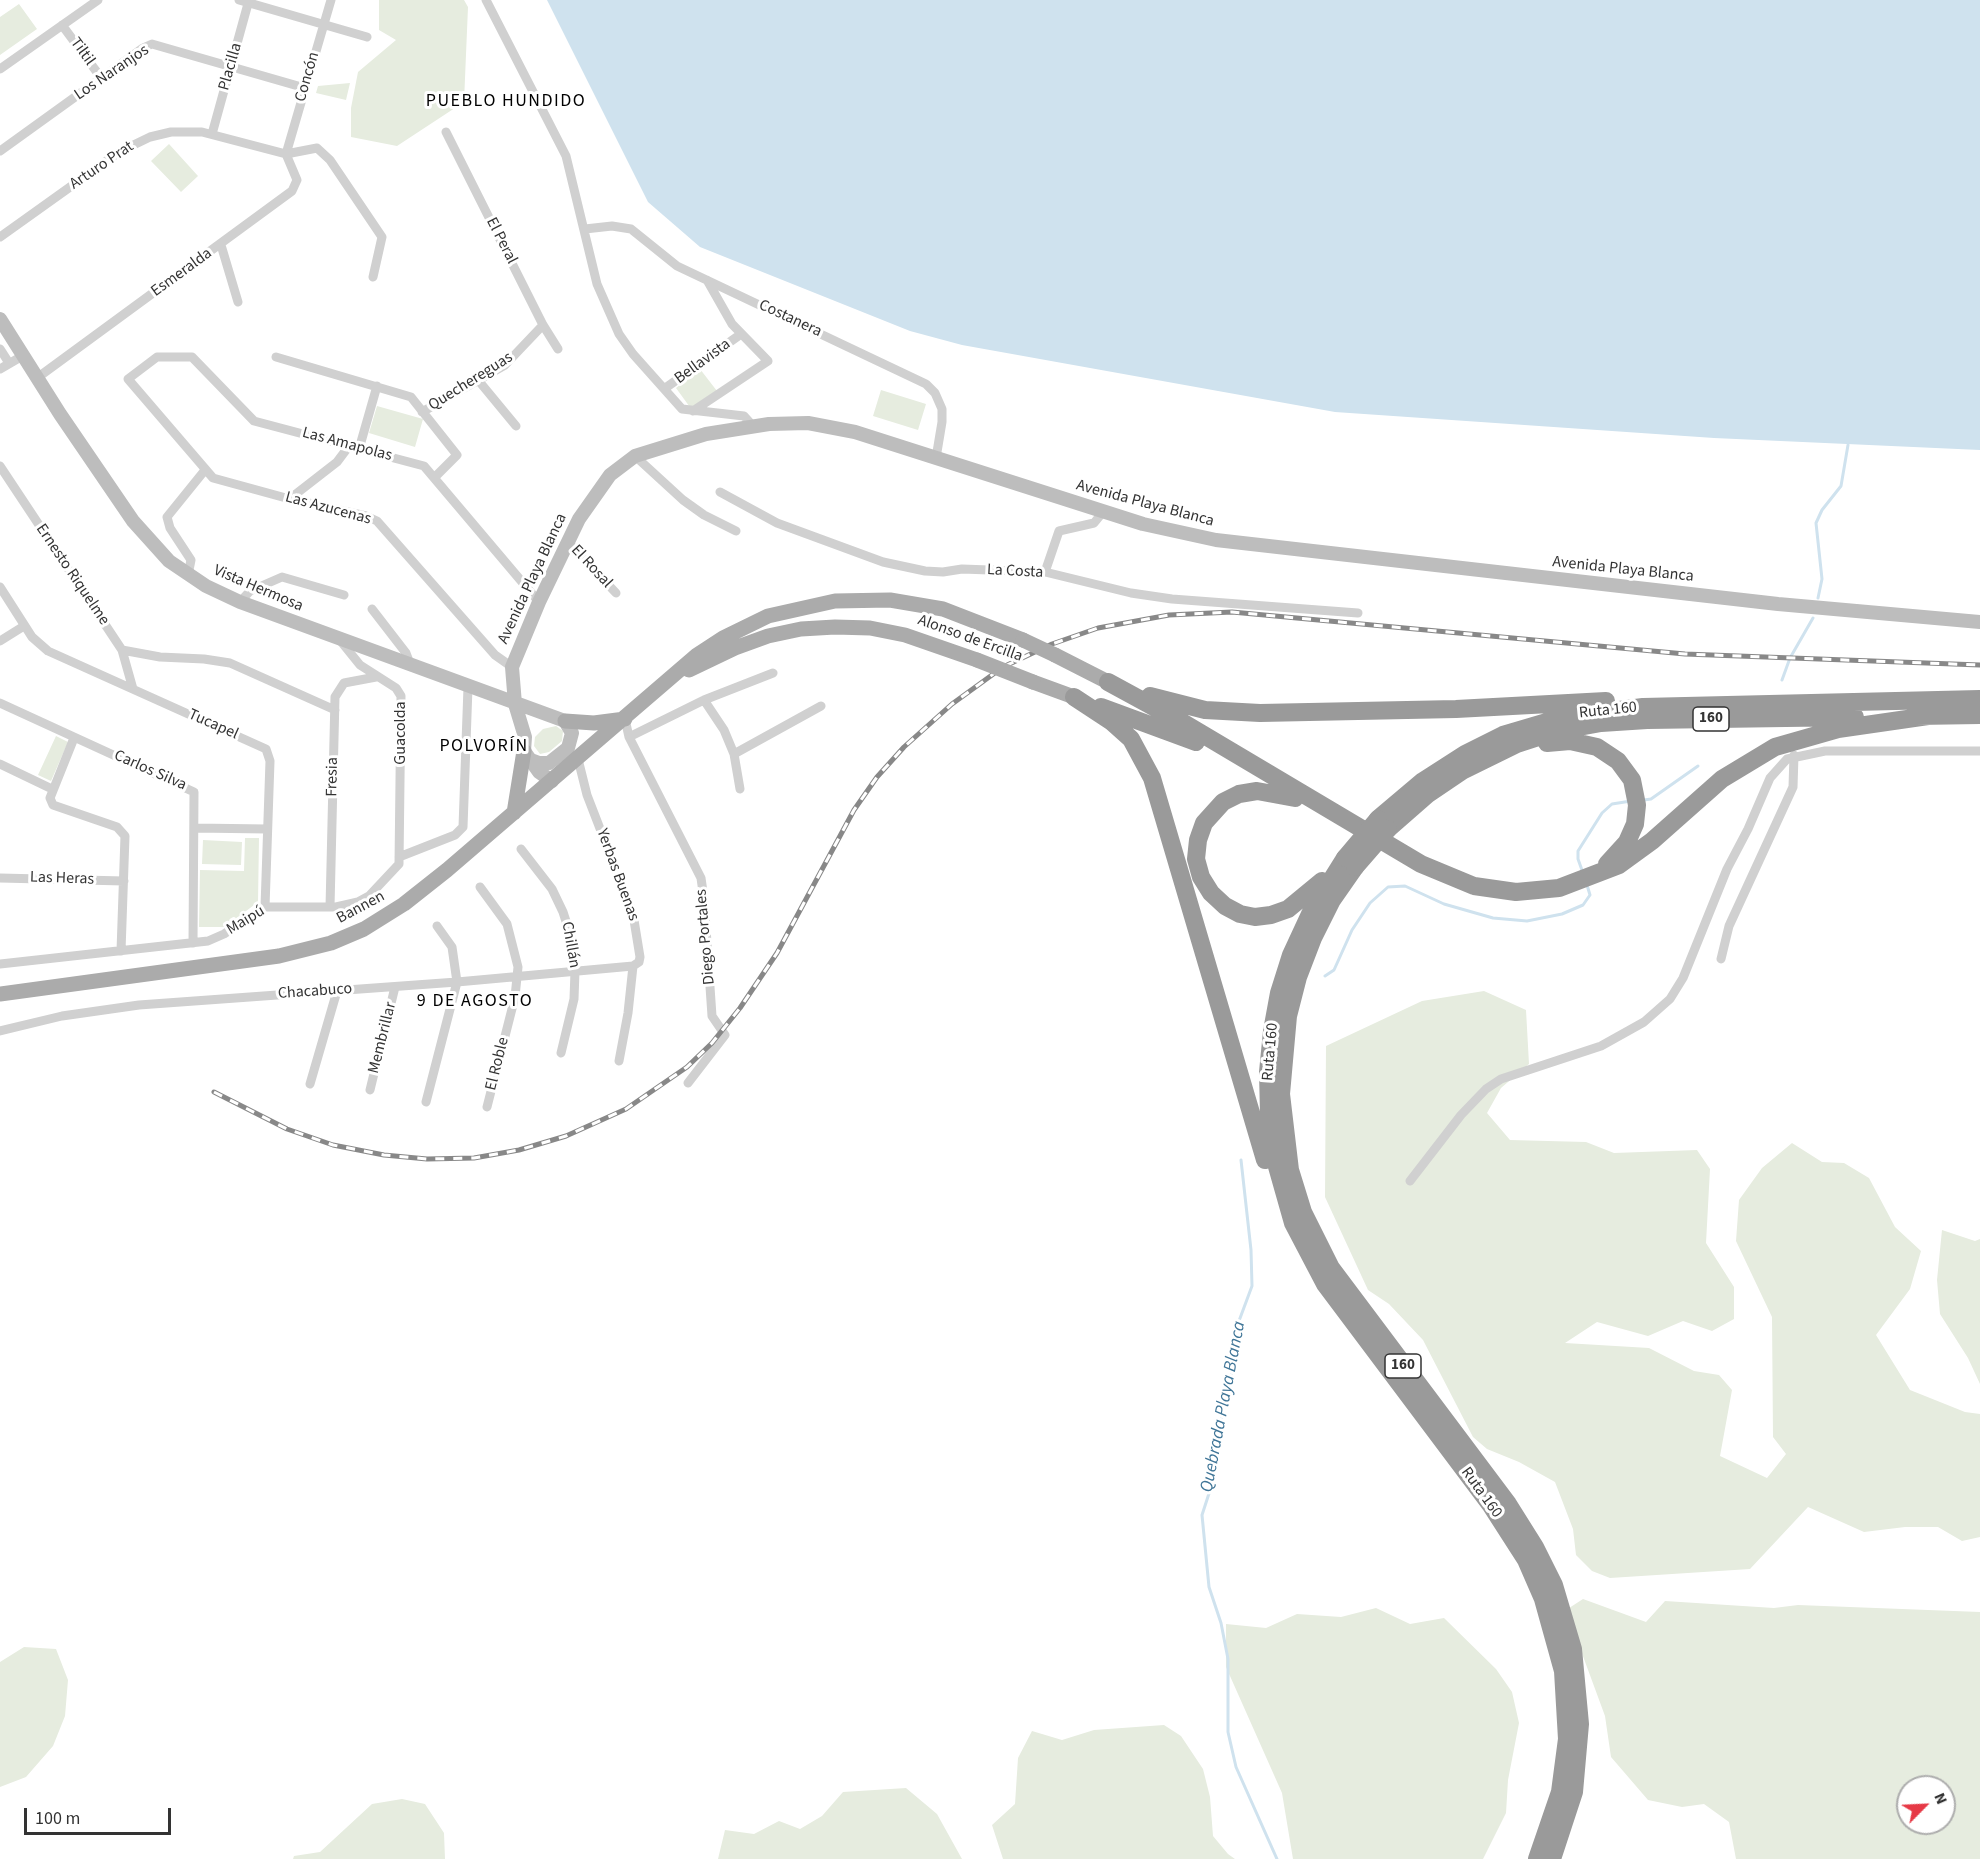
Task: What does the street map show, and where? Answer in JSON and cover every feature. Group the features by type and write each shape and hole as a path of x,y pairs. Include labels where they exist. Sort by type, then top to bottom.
{"highway":[{"path":"1108,682 1172,703 1242,713 1456,709 1587,700 1664,707"},
{"path":"1108,682 1187,725 1421,864 1474,886 1502,891 1531,892 1559,888 1587,879 1628,860 1722,779 1768,750 1816,733 1928,716"},
{"path":"1074,697 1166,729 1246,762"},
{"path":"1074,697 1122,730 1137,748 1150,772 1267,1165 1277,1193 1293,1223"},
{"name":"Ruta 160","path":"1537,1859 1557,1803 1567,1739 1563,1671 1543,1599 1526,1560 1508,1530 1334,1298 1293,1223 1278,1173 1271,1135 1268,1083 1272,1031 1279,993 1291,955 1310,914 1350,862 1423,781 1465,754 1503,735 1546,721 1582,713 1664,707 1980,699"},
{"name":"Ruta 160","path":"1383,824 1443,783 1498,752 1557,731 1601,723 1980,715"},
{"path":"1498,752 1541,744 1579,741 1606,751 1628,773 1635,788 1637,805 1632,833 1613,859 1587,879"},
{"path":"1318,804 1276,793 1257,791 1239,794 1223,802 1204,823 1198,840 1196,859 1203,881 1217,900 1233,911 1248,916 1271,915 1302,900 1350,862"},
{"name":"Ruta 160","path":"1350,862 1313,938 1298,977 1288,1016 1281,1094 1290,1170 1307,1222 1331,1268 1508,1504 1529,1536 1554,1585 1574,1658 1580,1724 1574,1792 1552,1859"}],"main road":[{"name":"Alonso de Ercilla","path":"664,686 697,655 738,630 784,611 835,601 891,600 926,605 960,614 1023,640 1108,682"},
{"name":"Alonso de Ercilla","path":"664,686 704,662 751,642 784,632 818,627 853,627 897,633 923,640 1074,697"},
{"name":"Bannen","path":"0,994 261,959 331,943 378,922 404,904 664,686"},
{"path":"559,719 594,723 625,719"},
{"path":"514,813 527,749"}],"street":[{"path":"0,69 99,0"},
{"name":"Concón","path":"286,154 331,0"},
{"path":"486,0 562,148 585,230 597,285 608,313 633,354 682,409 744,416 753,426"},
{"path":"246,1 367,38"},
{"name":"Placilla","path":"212,134 232,67 246,1"},
{"name":"Tiltil","path":"62,25 102,79"},
{"name":"Los Naranjos","path":"0,151 152,44 305,88"},
{"name":"Arturo Prat","path":"0,237 139,141 171,132 212,134 286,154"},
{"name":"El Peral","path":"446,132 543,325 558,349"},
{"path":"286,154 317,148 330,160 348,185 382,237 373,277"},
{"name":"Esmeralda","path":"37,378 292,191 297,180 286,154"},
{"name":"Costanera","path":"585,230 612,226 631,229 668,261 926,384 935,393 942,409 936,458"},
{"path":"221,245 238,302"},
{"path":"707,280 732,324 741,334"},
{"name":"Vista Hermosa","path":"0,319 140,530 160,552 188,575 240,602 559,719"},
{"name":"Quechereguas","path":"422,412 513,358 543,325"},
{"name":"Bellavista","path":"664,389 741,334 768,361 693,411"},
{"path":"0,349 9,363"},
{"path":"0,369 24,355"},
{"name":"Las Amapolas","path":"128,380 158,357 192,357 251,419 420,465 435,477 539,602"},
{"path":"276,357 409,396 457,455 435,477"},
{"name":"Las Azucenas","path":"128,380 205,470 218,480 366,516 376,521 495,655 512,667"},
{"path":"478,380 516,426"},
{"path":"292,497 354,447 377,386"},
{"name":"Avenida Playa Blanca","path":"515,704 512,667 567,541 605,481 621,465 635,456 706,434 753,426 791,423 825,425 855,432 1102,512 1165,529 1232,542 1778,604 1980,622"},
{"path":"635,456 695,509 736,531"},
{"name":"Ernesto Riquelme","path":"0,466 122,650 133,689"},
{"path":"188,575 191,560 170,528 167,517 205,470"},
{"name":"La Costa","path":"720,492 777,523 883,562 936,572 962,569 1046,572 1162,598 1358,613"},
{"path":"1046,572 1059,531 1094,523 1102,512"},
{"name":"El Rosal","path":"567,541 616,593"},
{"path":"240,602 250,591 282,578 344,595"},
{"name":"Tucapel","path":"0,587 24,626 37,643 48,651 266,749 270,761 265,907"},
{"path":"372,609 406,653 411,666"},
{"path":"0,641 24,626"},
{"name":"Guacolda","path":"339,639 360,664 376,677 396,687 401,696 399,857"},
{"path":"122,650 160,657 204,658 230,663 335,710"},
{"path":"629,737 704,700 773,673"},
{"name":"Fresia","path":"330,907 335,697 341,686 351,681 376,677"},
{"path":"399,857 455,835 463,827 468,687"},
{"path":"704,700 724,730 734,754 740,789"},
{"name":"Carlos Silva","path":"0,703 191,789 196,799 193,943"},
{"path":"515,704 527,749 539,772 552,781"},
{"path":"734,754 821,705"},
{"path":"527,749 536,723 559,719 572,736 578,759"},
{"name":"Diego Portales","path":"625,719 629,737 689,853 700,878 704,898 712,1016 725,1035 688,1083"},
{"path":"527,749 542,764 552,762 568,748 572,736"},
{"path":"74,738 50,798 53,805 117,827 124,833 121,951"},
{"path":"1410,1181 1461,1115 1486,1089 1501,1079 1601,1046 1644,1022 1662,1007 1683,978 1727,869 1748,830 1770,778 1778,767 1794,755 1825,751 1980,751"},
{"path":"1721,959 1729,926 1793,787 1794,755"},
{"name":"Yerbas Buenas","path":"578,759 586,795 633,914 640,957 639,962 633,966 619,1061"},
{"path":"0,764 52,789"},
{"path":"195,828 267,829"},
{"name":"Chillán","path":"521,849 546,880 564,912 572,940 575,971 573,1008 561,1053"},
{"name":"Maipú","path":"0,964 193,943 220,937 265,907 330,907 366,899 398,868 399,857"},
{"name":"Las Heras","path":"0,878 124,881"},
{"name":"El Roble","path":"480,887 507,924 518,977 487,1107"},
{"path":"426,1102 457,982 452,947 437,926"},
{"name":"Chacabuco","path":"0,1031 62,1016 139,1005 395,987 633,966"},
{"name":"Membrillar","path":"370,1090 395,987"},
{"path":"310,1084 337,991"}],"shaded area":[{"path":"379,0 464,0 468,7 464,102 397,146 351,137 351,108 358,72 396,40 379,30"},
{"path":"19,4 37,29 0,55 0,17"},
{"path":"350,83 346,100 316,93 318,86"},
{"path":"169,144 198,176 181,192 151,161"},
{"path":"700,369 717,391 692,410 676,388"},
{"path":"881,390 926,404 918,430 873,416"},
{"path":"377,406 423,419 415,447 369,433"},
{"path":"556,726 563,731 562,741 549,752 540,754 534,746 535,737 543,729"},
{"path":"56,736 68,742 51,781 38,775"},
{"path":"245,838 259,838 258,902 225,927 199,927 200,870 244,871"},
{"path":"203,840 242,842 241,865 202,864"},
{"path":"1484,991 1526,1010 1529,1064 1501,1088 1487,1113 1510,1140 1586,1142 1614,1153 1697,1150 1710,1169 1706,1243 1734,1287 1734,1319 1712,1331 1683,1321 1648,1336 1597,1322 1565,1343 1649,1348 1694,1371 1719,1375 1732,1390 1720,1456 1767,1478 1786,1454 1773,1437 1772,1317 1736,1241 1739,1200 1762,1168 1792,1143 1822,1162 1844,1163 1869,1178 1895,1227 1921,1251 1910,1289 1876,1335 1910,1390 1965,1412 1980,1414 1980,1537 1962,1541 1938,1527 1905,1527 1864,1532 1808,1507 1750,1569 1610,1578 1592,1571 1576,1555 1573,1529 1555,1482 1519,1462 1487,1449 1473,1437 1423,1340 1389,1304 1368,1290 1325,1197 1326,1046 1422,1001"},
{"path":"1942,1230 1975,1241 1980,1239 1980,1384 1968,1358 1940,1314 1937,1280"},
{"path":"1583,1599 1646,1622 1665,1601 1774,1608 1798,1605 1980,1612 1980,1859 1736,1859 1729,1822 1704,1804 1682,1807 1648,1800 1611,1757 1605,1716 1566,1610"},
{"path":"1376,1608 1410,1624 1444,1618 1496,1669 1512,1692 1519,1723 1508,1780 1506,1813 1483,1859 1293,1859 1282,1793 1226,1667 1226,1624 1266,1628 1297,1614 1341,1617"},
{"path":"24,1647 56,1649 68,1680 65,1716 53,1746 26,1777 0,1787 0,1662"},
{"path":"1164,1725 1181,1736 1203,1769 1210,1797 1213,1836 1235,1859 1003,1859 992,1825 1015,1804 1018,1758 1032,1731 1062,1740 1094,1730"},
{"path":"906,1788 937,1814 962,1859 718,1859 725,1830 754,1834 779,1821 800,1829 822,1816 843,1792"},
{"path":"402,1799 425,1804 444,1833 445,1859 293,1859 294,1856 320,1852 372,1804"}],"water":[{"path":"547,0 1980,0 1980,450 1714,438 1335,412 962,345 910,331 700,247 648,202"}],"waterway":[{"name":"Quebrada Playa Blanca","path":"1818,598 1822,579 1816,523 1822,510 1841,486 1848,445"},
{"name":"Quebrada Playa Blanca","path":"1782,680 1790,658 1813,618"},
{"name":"Quebrada Playa Blanca","path":"1644,800 1651,799 1698,766"},
{"name":"Quebrada Playa Blanca","path":"1583,873 1578,851 1602,813 1612,804 1631,801"},
{"name":"Quebrada Playa Blanca","path":"1325,976 1334,970 1352,930 1370,903 1388,887 1405,886 1444,904 1493,918 1527,921 1562,914 1583,905 1590,895 1587,885"},
{"name":"Quebrada Playa Blanca","path":"1241,1160 1251,1250 1252,1286 1236,1329 1234,1363 1217,1439 1215,1475 1202,1515 1209,1587 1221,1623 1228,1659 1228,1732 1236,1767 1277,1859"}],"railway":[{"path":"214,1092 287,1129 333,1145 384,1155 427,1159 474,1158 519,1150 566,1136 626,1109 687,1067 712,1043 740,1008 777,953 854,810 877,777 904,747 952,704 1003,667 1052,644 1098,628 1169,615 1232,612 1685,654 1980,665"}],"district":[{"name":"PUEBLO HUNDIDO","path":"506,102"},
{"name":"POLVORÍN","path":"484,747"},
{"name":"9 DE AGOSTO","path":"475,1002"}]}
